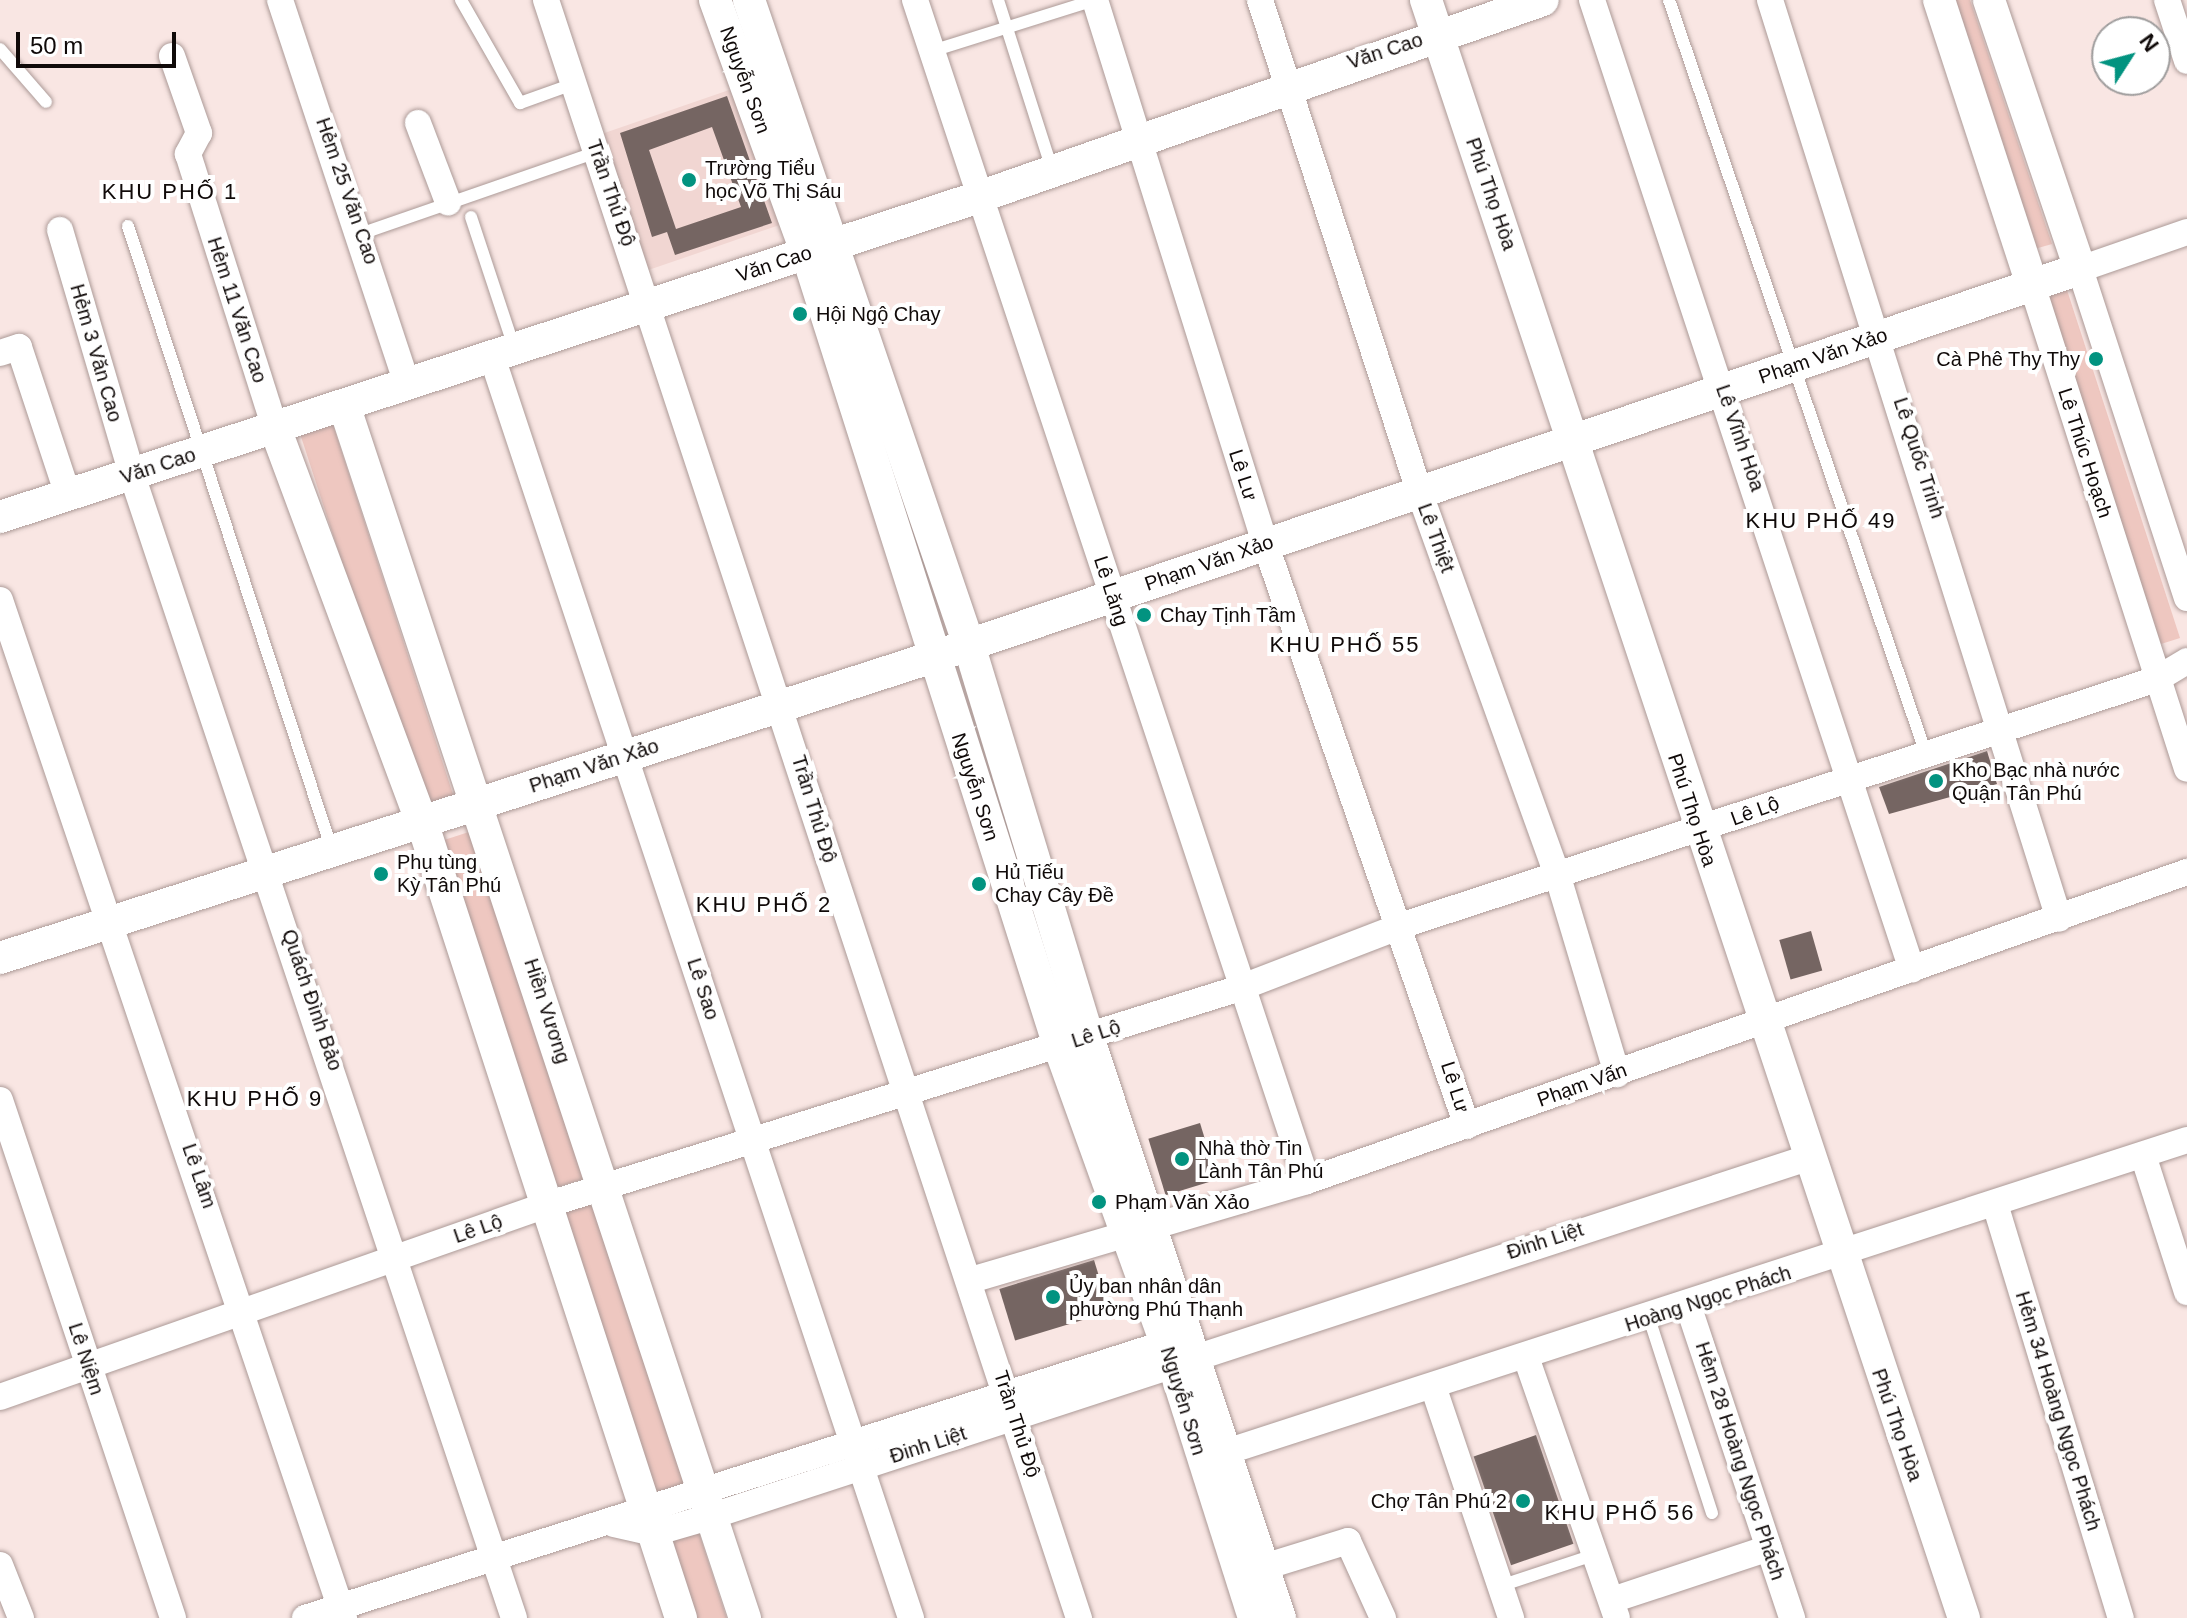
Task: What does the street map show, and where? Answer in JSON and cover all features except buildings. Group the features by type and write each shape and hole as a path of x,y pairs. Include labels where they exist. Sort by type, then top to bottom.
{"street":[{"name":"Hẻm 25 Văn Cao","path":"280,0 363,233 407,385"},
{"name":"Trần Thủ Độ","path":"546,0 781,706 903,1095 971,1280 1079,1618"},
{"name":"Nguyễn Sơn","path":"715,0 822,249 969,645 1073,1042"},
{"name":"Nguyễn Sơn","path":"749,0 822,249 933,657 1073,1042 1181,1352 1254,1618"},
{"name":"Lê Lăng","path":"915,0 1240,988 1307,1181"},
{"name":"Lê Lư","path":"1095,0 1265,543 1403,925 1467,1126"},
{"name":"Lê Thiệt","path":"1260,0 1420,494 1558,877 1617,1074"},
{"name":"Phú Thọ Hòa","path":"1426,0 1576,441 1759,1017 1964,1618"},
{"name":"Văn Cao","path":"0,517 504,356 649,303 979,197 1138,142 1288,83 1543,0"},
{"name":"Lê Vĩnh Hòa","path":"1592,0 1854,776 1912,970"},
{"name":"Lê Quốc Trinh","path":"1770,0 2005,730 2059,919"},
{"name":"Lê Thúc Hoạch","path":"1939,0 2187,769"},
{"path":"1989,0 2187,598"},
{"path":"2167,0 2187,61"},
{"name":"Hẻm 11 Văn Cao","path":"172,56 199,133 188,154 275,428"},
{"path":"418,123 448,202"},
{"name":"Hẻm 3 Văn Cao","path":"60,230 132,475"},
{"name":"Phạm Văn Xảo","path":"0,958 423,825 627,755 933,657 2187,232"},
{"path":"0,353 19,347 68,495"},
{"name":"Lê Sao","path":"504,356 627,755 911,1618"},
{"name":"Hiền Vương","path":"344,405 480,804 745,1618"},
{"path":"275,428 423,825 681,1618"},
{"name":"Quách Đình Bảo","path":"132,475 398,1257 514,1618"},
{"name":"Lê Lâm","path":"0,600 245,1311 342,1613"},
{"name":"Lê Lộ","path":"0,1397 546,1205 1240,988 1403,925 1698,832 1854,776 2157,679 2187,661"},
{"name":"Phạm Vấn","path":"971,1280 1138,1226 1307,1181 1617,1074 1759,1017 1912,970 2187,872"},
{"name":"Lê Niệm","path":"0,1100 173,1618"},
{"name":"Hoàng Ngọc Phách","path":"1226,1452 1649,1318 2187,1140"},
{"path":"2143,1155 2187,1292"},
{"name":"Đinh Liệt","path":"708,1502 851,1439 1006,1388 1238,1339 1807,1158"},
{"name":"Hẻm 34 Hoàng Ngọc Phách","path":"1995,1204 2121,1618"},
{"name":"Hẻm 28 Hoàng Ngọc Phách","path":"1688,1305 1792,1618"},
{"name":"Nguyễn Sơn","path":"1181,1352 1226,1452 1280,1618"},
{"name":"Đinh Liệt","path":"305,1618 342,1613 495,1559 614,1524 649,1519 708,1502 862,1467 1015,1416 1181,1352"},
{"path":"1526,1357 1614,1609 1769,1548"},
{"path":"1433,1386 1511,1618"},
{"path":"1264,1567 1348,1541 1383,1618"},
{"path":"0,1565 21,1618"}],"lane":[{"path":"461,0 520,103 576,83"},
{"path":"998,0 1053,172"},
{"path":"932,51 1095,0"},
{"path":"1669,0 1926,754"},
{"path":"0,49 46,102"},
{"path":"363,233 597,152"},
{"path":"471,217 504,356"},
{"path":"128,226 333,853"},
{"path":"1649,1318 1712,1513"},
{"path":"1500,1586 1594,1555"}],"shaded area":[{"path":"1951,0 1970,0 2052,244 2031,250"},
{"name":"Trường Tiểu học Võ Thị Sáu","path":"732,89 779,225 646,271 599,135"},
{"path":"2066,287 2180,638 2161,644 2047,293"},
{"path":"333,425 454,799 422,809 301,436"},
{"path":"472,831 585,1178 552,1189 439,842"},
{"path":"593,1203 686,1488 653,1499 561,1214"},
{"path":"698,1530 727,1618 690,1618 665,1541"}],"place":[{"name":"Trường Tiểu học Võ Thị Sáu","path":"689,180"},
{"name":"Hội Ngộ Chay","path":"800,314"},
{"name":"Cà Phê Thy Thy","path":"2096,359"},
{"name":"Chay Tịnh Tầm","path":"1144,615"},
{"name":"Kho Bạc nhà nước Quận Tân Phú","path":"1936,781"},
{"name":"Phụ tùng Kỳ Tân Phú","path":"381,874"},
{"name":"Hủ Tiếu Chay Cây Đề","path":"979,884"},
{"name":"Nhà thờ Tin Lành Tân Phú","path":"1182,1159"},
{"name":"Phạm Văn Xảo","path":"1099,1202"},
{"name":"Ủy ban nhân dân phường Phú Thạnh","path":"1053,1297"},
{"name":"Chợ Tân Phú 2","path":"1523,1501"}],"district":[{"name":"KHU PHỐ 1","path":"170,192"},
{"name":"KHU PHỐ 49","path":"1821,521"},
{"name":"KHU PHỐ 55","path":"1345,645"},
{"name":"KHU PHỐ 2","path":"764,905"},
{"name":"KHU PHỐ 9","path":"255,1099"},
{"name":"KHU PHỐ 56","path":"1620,1513"}]}
